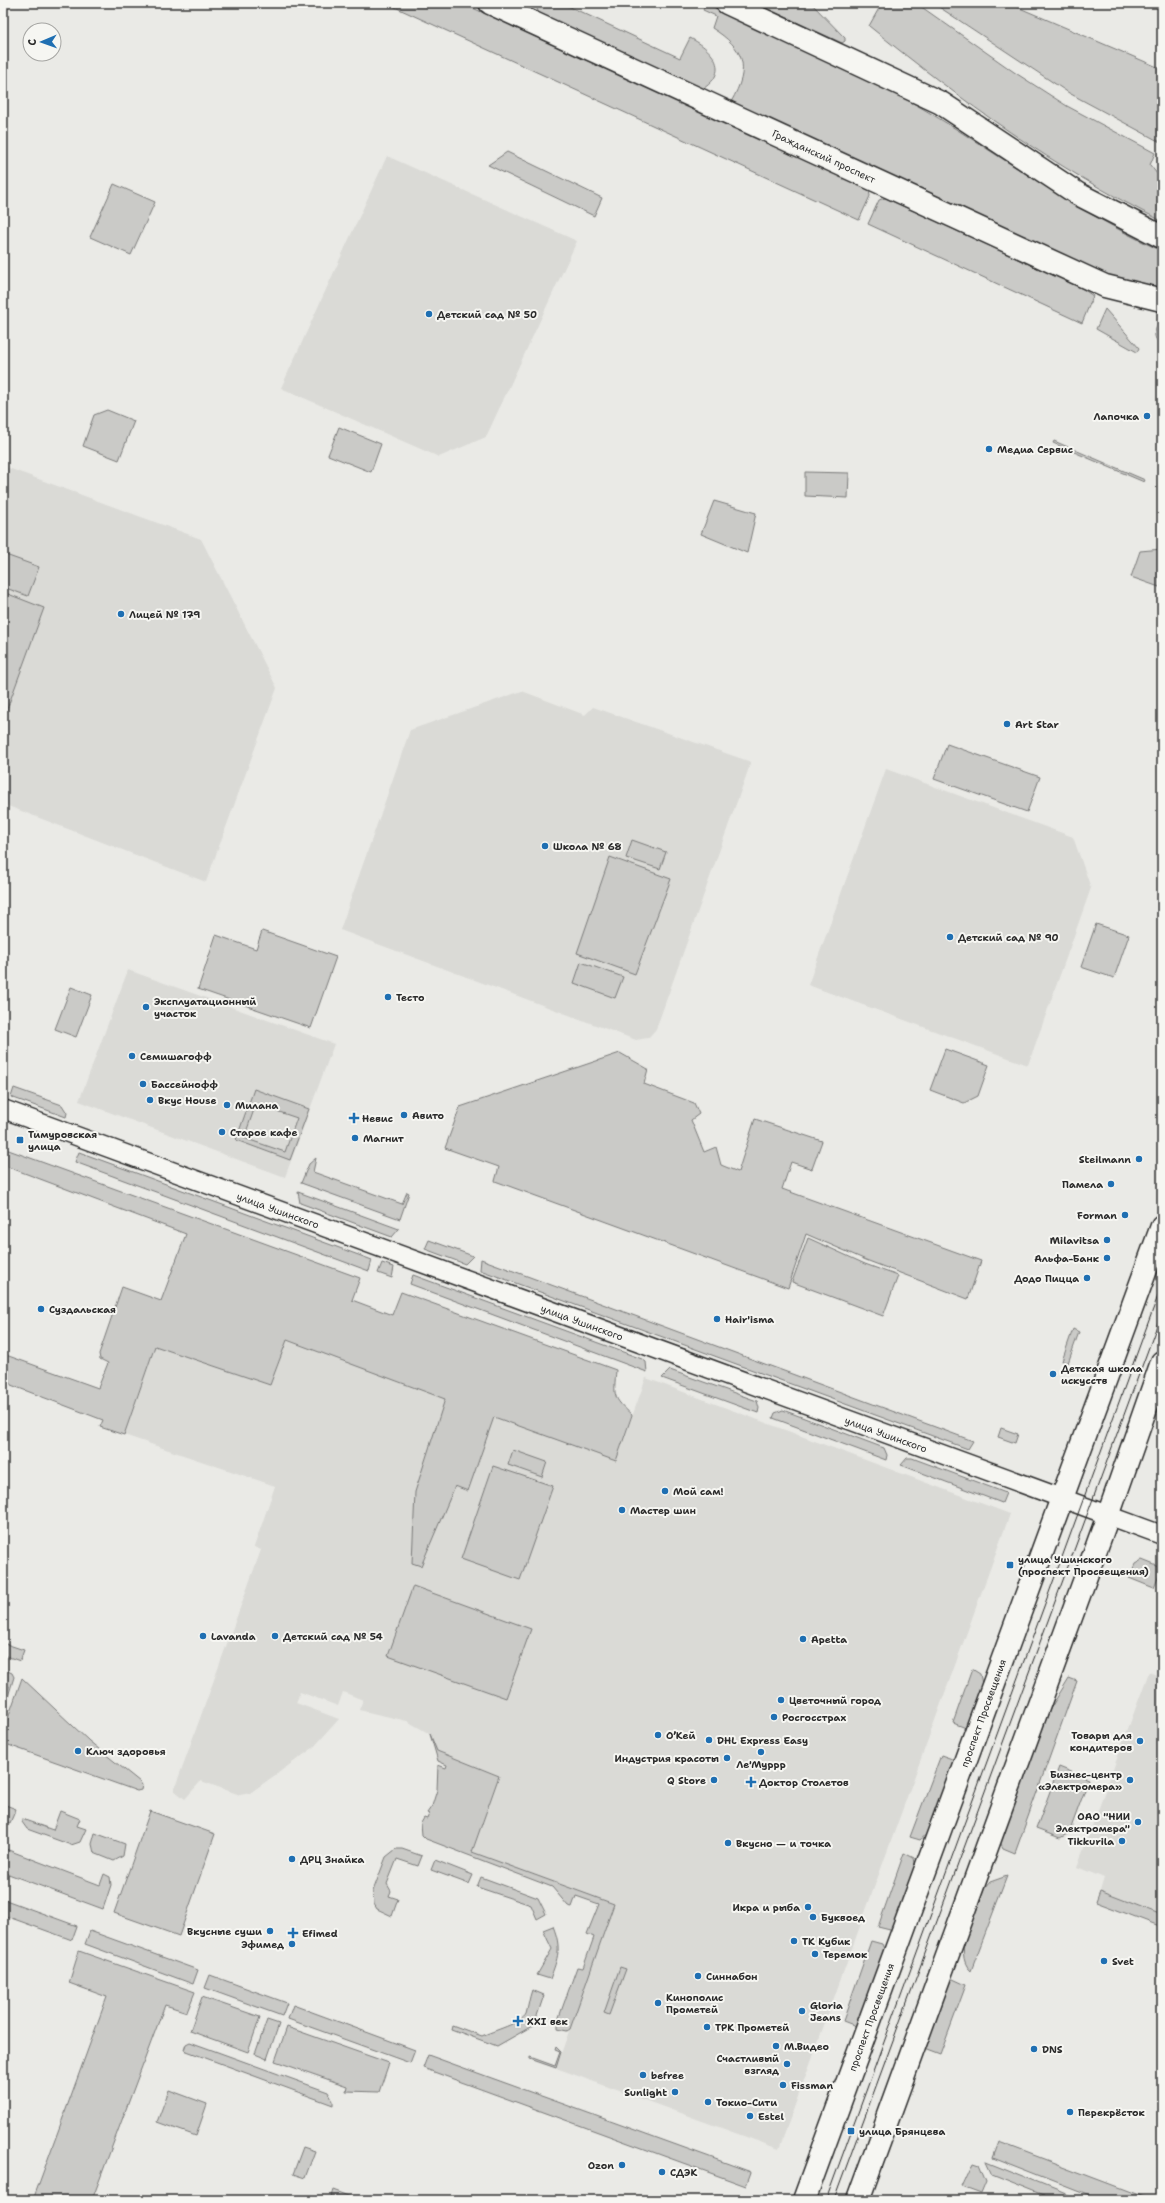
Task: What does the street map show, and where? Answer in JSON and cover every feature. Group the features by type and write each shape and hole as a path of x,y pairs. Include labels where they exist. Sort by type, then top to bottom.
{"main road":[{"name":"Гражданский проспект","path":"490,3 1105,286 1162,300"},
{"path":"727,3 941,103 1078,194 1162,237"},
{"name":"проспект Просвещения","path":"804,2200 1162,1226"},
{"path":"858,2200 1108,1516 1162,1362"}],"street":[{"name":"улица Ушинского","path":"3,1109 1162,1535"}],"shaded area":[{"path":"386,3 462,3 869,190 870,196 859,220"},
{"path":"538,3 567,3 566,5 680,58 690,38 699,43 712,55 716,62 717,69 715,76 710,83 701,90 540,15 537,9"},
{"path":"755,3 811,3 845,38 845,41 842,43"},
{"path":"882,3 916,3 1014,72 1067,106 1155,153 1150,165 1162,180 1162,221 1122,201 1047,156 1010,132 904,54 869,26"},
{"path":"933,3 1008,3 1162,69 1162,143 1069,93"},
{"path":"706,4 834,62 908,100 1064,198 1129,235 1162,251 1162,287 1123,282 731,102 741,79 741,60 738,51 732,44 712,28 716,16 703,10"},
{"path":"507,152 602,198 594,216 488,165"},
{"name":"Детский сад № 50","path":"387,156 577,241 486,437 439,457 281,388"},
{"path":"114,184 155,202 131,255 90,237"},
{"path":"885,198 1083,289 1093,296 1082,323 868,224 879,200"},
{"path":"1105,309 1139,348 1137,352 1096,329"},
{"path":"1159,324 1162,324 1162,344 1157,340 1155,335"},
{"path":"107,410 134,421 119,460 83,446 94,415"},
{"path":"339,427 381,444 371,472 328,455"},
{"path":"1054,441 1145,480 1144,482 1053,443"},
{"name":"Лицей № 179","path":"3,466 201,539 277,688 206,882 3,804"},
{"path":"805,472 849,473 848,498 805,496"},
{"path":"714,501 756,513 747,553 701,534"},
{"path":"1162,549 1162,588 1131,577 1140,551"},
{"path":"3,554 39,567 28,596 3,587"},
{"path":"3,592 44,608 3,720"},
{"name":"Школа № 68","path":"522,691 585,715 593,707 751,762 656,1029 648,1038 636,1040 340,930 410,730"},
{"path":"947,744 1040,777 1027,812 934,779"},
{"name":"Детский сад № 90","path":"886,769 1073,837 1091,888 1028,1065 808,985"},
{"path":"632,840 666,852 660,869 626,858"},
{"path":"610,857 671,879 635,974 577,953"},
{"path":"1096,924 1129,935 1114,978 1081,967"},
{"path":"262,931 336,957 311,1028 198,989 216,935 256,949"},
{"path":"581,962 623,977 615,998 574,983"},
{"path":"128,970 334,1044 285,1177 79,1101"},
{"path":"71,987 92,995 76,1037 55,1029"},
{"path":"945,1049 989,1065 978,1096 964,1103 930,1090"},
{"path":"620,1053 648,1069 644,1084 694,1103 699,1114 691,1120 704,1152 716,1147 721,1165 738,1172 755,1119 822,1141 812,1169 791,1162 782,1189 981,1261 968,1299 866,1260 806,1234 788,1288 495,1181 499,1167 445,1148 460,1107"},
{"path":"14,1088 62,1105 67,1113 66,1117 11,1097"},
{"path":"254,1089 309,1109 290,1160 236,1140","holes":["256,1104 297,1118 285,1152 244,1138"]},
{"path":"3,1148 360,1278 352,1300 392,1315 401,1292 616,1370 616,1396 621,1404 632,1415 616,1461 494,1417 468,1491 455,1486 421,1566 412,1563 415,1492 445,1399 287,1340 270,1385 155,1346 124,1435 100,1427 103,1420 11,1385 11,1383 3,1380 3,1354 98,1388 108,1363 100,1359 99,1354 122,1287 161,1301 186,1234 3,1165"},
{"path":"79,1152 372,1260 369,1271 75,1162"},
{"path":"316,1158 313,1172 402,1204 407,1192 409,1193 400,1219 301,1183 309,1164"},
{"path":"298,1192 399,1229 392,1237 300,1203"},
{"path":"808,1238 865,1264 898,1276 883,1316 792,1282"},
{"path":"429,1240 473,1256 465,1264 425,1249"},
{"path":"481,1259 973,1441 968,1449 480,1270"},
{"path":"382,1263 394,1267 392,1278 378,1273"},
{"path":"413,1275 642,1359 646,1362 647,1372 410,1284"},
{"path":"1073,1329 1079,1332 1068,1363 1062,1361"},
{"path":"286,1340 616,1461 646,1378 1010,1514 779,2149 556,2068 614,1904 472,1852 499,1776 437,1751 430,1734 407,1721 359,1710 363,1700 343,1692 338,1706 300,1692 296,1703 339,1719 313,1748 250,1793 240,1795 201,1781 185,1799 174,1790 261,1550 254,1547 275,1486 124,1435 155,1346 270,1385"},
{"path":"670,1370 757,1401 759,1408 758,1413 662,1378"},
{"path":"783,1410 884,1448 887,1455 886,1460 773,1418 775,1413"},
{"path":"1001,1428 1018,1434 1015,1443 998,1437"},
{"path":"513,1450 547,1462 542,1477 508,1465"},
{"path":"907,1458 912,1458 1006,1493 1002,1503 901,1465"},
{"path":"493,1466 553,1486 520,1580 461,1559"},
{"path":"1142,1560 1162,1568 1154,1588 1129,1578 1135,1564"},
{"path":"413,1586 531,1629 506,1698 388,1656"},
{"path":"3,1643 24,1650 20,1661 3,1655"},
{"path":"3,1669 12,1673 14,1677 6,1703 3,1702 9,1686 3,1684"},
{"path":"972,1669 980,1674 982,1684 966,1728 953,1723"},
{"path":"1149,1672 1162,1677 1162,1915 1100,1891 1104,1878 1077,1867"},
{"path":"22,1678 89,1741 140,1782 142,1785 141,1790 137,1791 3,1743 3,1732"},
{"path":"1069,1678 1077,1681 1015,1853 1003,1848 1000,1842 1050,1709"},
{"path":"430,1734 437,1751 499,1776 472,1852 614,1904 570,2029 567,2031 558,2029 558,2020 577,1967 583,1968 594,1937 587,1934 599,1904 576,1896 572,1907 568,1906 552,1887 426,1839 422,1835 421,1823 424,1818 427,1819 429,1814 427,1813 432,1806 437,1790 438,1765 446,1768 447,1765 438,1761"},
{"path":"941,1755 955,1760 928,1833 920,1840 910,1837"},
{"path":"1059,1767 1089,1779 1069,1833 1060,1838 1036,1829"},
{"path":"3,1804 16,1809 10,1823 3,1820"},
{"path":"60,1811 80,1819 77,1826 86,1829 80,1842 71,1845 27,1829 22,1822 22,1819 53,1830"},
{"path":"150,1811 215,1834 179,1936 114,1913"},
{"path":"95,1833 125,1844 123,1856 114,1861 94,1853 92,1844"},
{"path":"3,1848 100,1885 104,1874 110,1877 111,1885 103,1909 3,1872"},
{"path":"396,1849 402,1849 422,1856 418,1866 397,1859 387,1884 391,1891 389,1896 398,1899 392,1916 377,1909 374,1904 373,1891 386,1857"},
{"path":"904,1853 914,1858 916,1868 894,1925 890,1930 878,1927"},
{"path":"435,1860 473,1875 469,1884 431,1870"},
{"path":"1007,1876 971,1971 965,1963 963,1954 964,1943 971,1919 984,1889 990,1882"},
{"path":"481,1877 538,1898 546,1914 537,1919 531,1905 477,1887"},
{"path":"1100,1891 1162,1915 1162,1927 1096,1902"},
{"path":"3,1899 77,1926 72,1940 3,1915"},
{"path":"553,1926 556,1934 558,1953 550,1979 537,1975 552,1949 543,1930"},
{"path":"90,1931 198,1970 193,1984 85,1944"},
{"path":"871,1941 882,1944 884,1953 856,2026 843,2021"},
{"path":"79,1951 195,1992 187,2012 165,2005 92,2200 33,2200 107,1997 69,1983"},
{"path":"620,1967 626,1969 609,2015 604,2013"},
{"path":"210,1975 287,2003 282,2016 205,1988"},
{"path":"953,1979 966,1985 940,2055 924,2049 950,1981"},
{"path":"532,1990 544,1995 534,2025 497,2046 451,2029 452,2025 482,2036 513,2024 519,2021 526,2014"},
{"path":"202,1997 260,2017 248,2052 190,2031"},
{"path":"293,2005 415,2050 410,2063 288,2019"},
{"path":"267,2020 279,2024 267,2059 255,2054"},
{"path":"287,2027 389,2063 379,2092 346,2091 347,2086 275,2061"},
{"path":"190,2042 328,2092 333,2101 333,2105 184,2050 186,2044"},
{"path":"556,2047 561,2052 556,2068 530,2059 530,2057 555,2066 560,2052 555,2050"},
{"path":"428,2055 751,2172 746,2186 423,2068"},
{"path":"169,2090 207,2104 196,2136 157,2122"},
{"path":"999,2142 1152,2200 1100,2200 993,2158"},
{"path":"303,2147 315,2151 305,2178 293,2174"},
{"path":"986,2162 1081,2200 1054,2200 992,2175"},
{"path":"973,2163 979,2165 986,2182 981,2194 962,2187"},
{"path":"333,2190 352,2197 351,2200 330,2200"}],"tram line":[{"path":"826,2200 1162,1285"},
{"path":"834,2200 1162,1312"}],"place":[{"name":"Детский сад № 50","path":"429,314"},
{"name":"Лапочка","path":"1147,416"},
{"name":"Медиа Сервис","path":"989,449"},
{"name":"Лицей № 179","path":"121,614"},
{"name":"Art Star","path":"1007,724"},
{"name":"Школа № 68","path":"545,846"},
{"name":"Детский сад № 90","path":"950,937"},
{"name":"Тесто","path":"388,997"},
{"name":"Эксплуатационный участок","path":"146,1007"},
{"name":"Семишагофф","path":"132,1056"},
{"name":"Бассейнофф","path":"143,1084"},
{"name":"Вкус House","path":"150,1100"},
{"name":"Милана","path":"227,1105"},
{"name":"Авито","path":"404,1115"},
{"name":"Невис","path":"354,1118"},
{"name":"Старое кафе","path":"222,1132"},
{"name":"Магнит","path":"355,1138"},
{"name":"Тимуровская улица","path":"20,1140"},
{"name":"Steilmann","path":"1139,1159"},
{"name":"Памела","path":"1111,1184"},
{"name":"Forman","path":"1125,1215"},
{"name":"Milavitsa","path":"1107,1240"},
{"name":"Альфа-Банк","path":"1107,1258"},
{"name":"Додо Пицца","path":"1087,1278"},
{"name":"Суздальская","path":"41,1309"},
{"name":"Hair'isma","path":"717,1319"},
{"name":"Детская школа искусств","path":"1053,1374"},
{"name":"Мой сам!","path":"665,1491"},
{"name":"Мастер шин","path":"622,1510"},
{"name":"улица Ушинского (проспект Просвещения)","path":"1010,1565"},
{"name":"Lavanda","path":"203,1636"},
{"name":"Детский сад № 54","path":"275,1636"},
{"name":"Apetta","path":"803,1639"},
{"name":"Цветочный город","path":"781,1700"},
{"name":"Росгосстрах","path":"774,1717"},
{"name":"О’Кей","path":"658,1735"},
{"name":"DHL Express Easy","path":"709,1740"},
{"name":"Товары для кондитеров","path":"1140,1741"},
{"name":"Ключ здоровья","path":"78,1751"},
{"name":"Ле'Муррр","path":"761,1752"},
{"name":"Индустрия красоты","path":"727,1758"},
{"name":"Q Store","path":"714,1780"},
{"name":"Бизнес-центр «Электромера»","path":"1130,1780"},
{"name":"Доктор Столетов","path":"751,1782"},
{"name":"ОАО \"НИИ Электромера\"","path":"1138,1822"},
{"name":"Tikkurila","path":"1122,1841"},
{"name":"Вкусно — и точка","path":"728,1843"},
{"name":"ДРЦ Знайка","path":"292,1859"},
{"name":"Икра и рыба","path":"808,1907"},
{"name":"Буквоед","path":"813,1917"},
{"name":"Вкусные суши","path":"270,1931"},
{"name":"Efimed","path":"293,1933"},
{"name":"ТК Кубик","path":"794,1941"},
{"name":"Эфимед","path":"292,1944"},
{"name":"Теремок","path":"815,1954"},
{"name":"Svet","path":"1104,1961"},
{"name":"Синнабон","path":"698,1976"},
{"name":"Кинополис Прометей","path":"658,2003"},
{"name":"Gloria Jeans","path":"802,2011"},
{"name":"XXI век","path":"518,2021"},
{"name":"ТРК Прометей","path":"707,2027"},
{"name":"М.Видео","path":"776,2046"},
{"name":"DNS","path":"1034,2049"},
{"name":"Счастливый взгляд","path":"787,2064"},
{"name":"befree","path":"643,2075"},
{"name":"Fissman","path":"783,2085"},
{"name":"Sunlight","path":"675,2092"},
{"name":"Токио-Сити","path":"708,2102"},
{"name":"Перекрёсток","path":"1070,2112"},
{"name":"Estel","path":"750,2116"},
{"name":"улица Брянцева","path":"851,2131"},
{"name":"Ozon","path":"622,2165"},
{"name":"СДЭК","path":"662,2172"}]}
